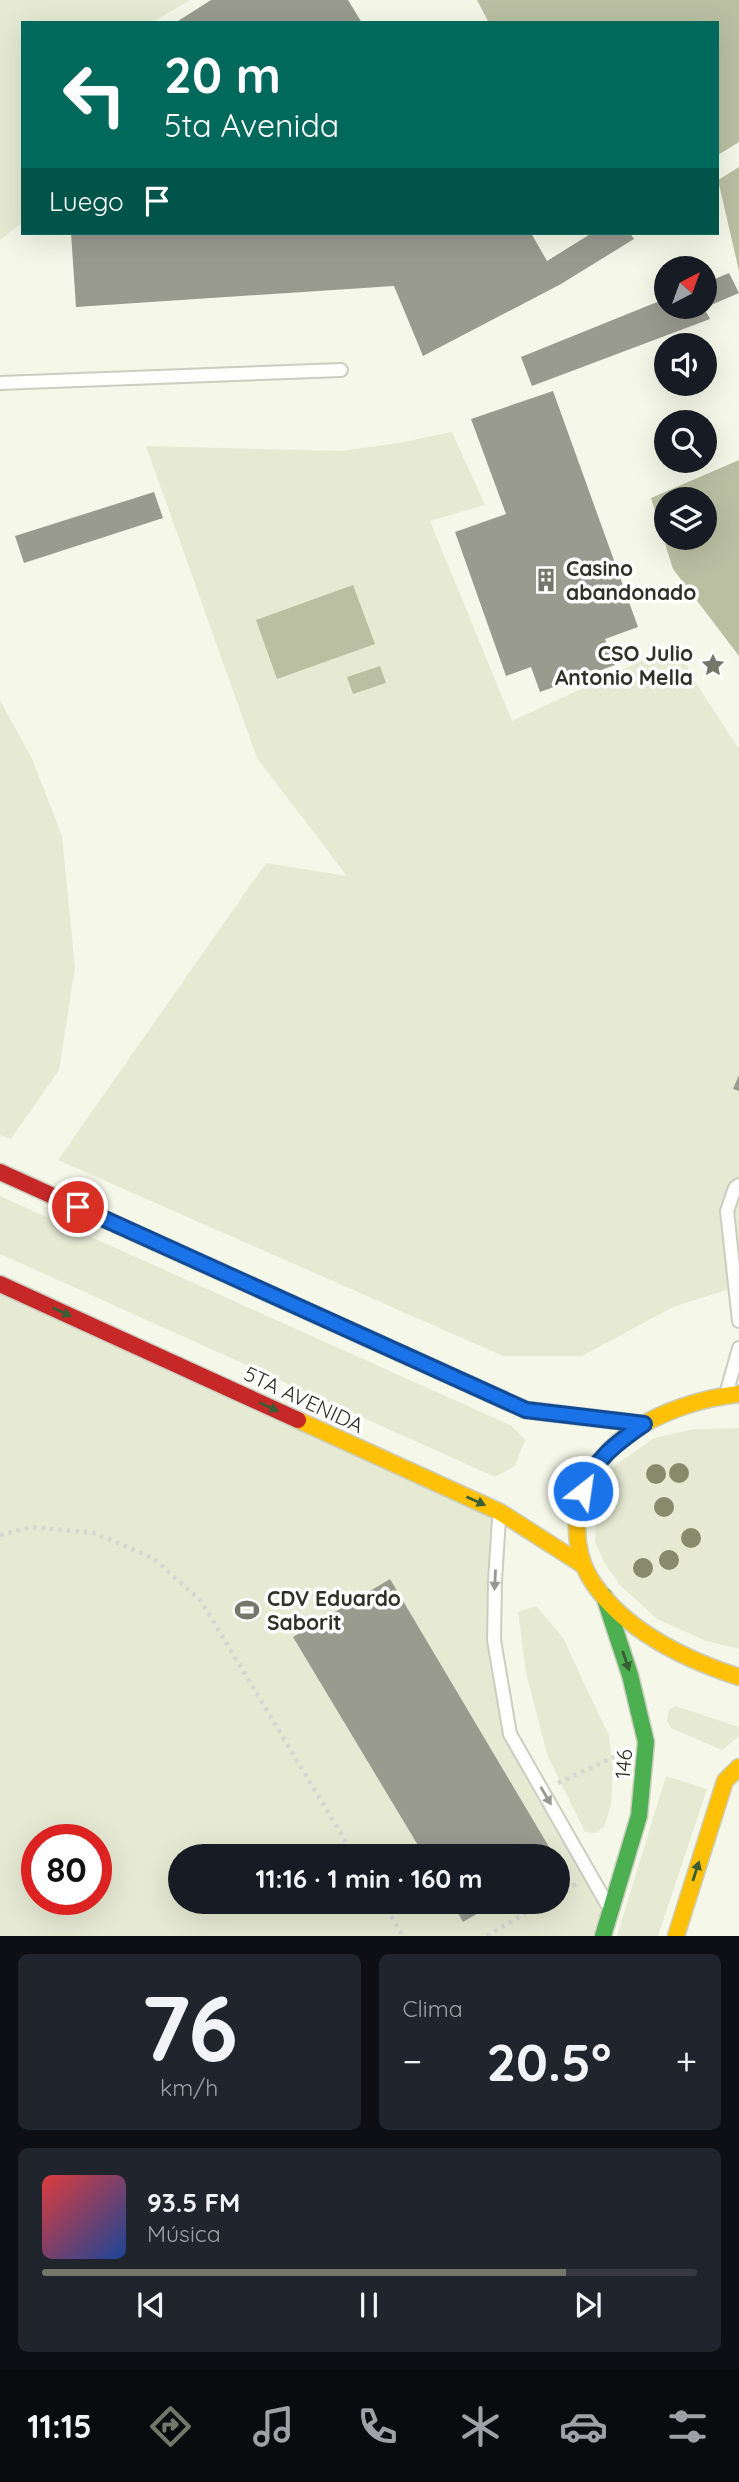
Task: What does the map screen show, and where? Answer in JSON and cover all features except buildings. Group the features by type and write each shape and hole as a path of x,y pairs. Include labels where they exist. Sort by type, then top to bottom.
{"main road":[{"path":"0,1172 526,1410 644,1424"},
{"name":"5TA AVENIDA","path":"0,1284 500,1512 583,1565"},
{"path":"732,1394 684,1405 644,1424 613,1446 588,1476 578,1506 578,1538 583,1565 604,1596 653,1638 692,1660 739,1677"},
{"name":"146","path":"603,1936 639,1816 646,1742 630,1675 604,1596"},
{"path":"676,1936 726,1781 739,1767"}],"lane":[{"path":"0,383 341,370"},
{"path":"739,1185 735,1188 727,1211 739,1321"},
{"path":"732,1394 739,1348"},
{"path":"500,1512 494,1640 510,1734 610,1910"}],"path":[{"path":"0,1535 31,1527 94,1533 153,1558 201,1601 347,1844"},
{"path":"543,1790 646,1742"},
{"path":"389,1914 403,1936"},
{"path":"487,1936 524,1914"}],"shaded area":[{"path":"0,0 190,0 154,21 21,21 21,224 0,240"},
{"path":"477,0 739,0 739,142 719,154 719,21 488,21"},
{"path":"739,167 739,271 719,184 719,179"},
{"path":"452,432 485,505 430,521 512,721 680,643 690,674 739,749 739,1286 673,1307 582,1356 503,1356 58,1160 266,863 347,876 257,758 146,446 342,451"},
{"path":"739,460 739,656 673,569 667,550 717,550 717,487 676,487 709,473 717,473 717,470"},
{"path":"353,585 375,644 277,679 256,620"},
{"path":"380,666 386,683 353,694 347,677"},
{"path":"0,700 33,761 62,836 75,968 59,1070 11,1139 0,1135"},
{"path":"0,1196 512,1426 525,1440 515,1466 495,1477 0,1254"},
{"name":"CDV Eduardo Saborit","path":"0,1284 500,1512 494,1640 510,1734 610,1910 603,1936 0,1936"},
{"path":"739,1428 739,1649 706,1641 657,1619 619,1584 605,1564 595,1542 597,1500 610,1469 654,1438 694,1429"},
{"path":"536,1606 563,1638 609,1736 613,1769 611,1805 604,1827 595,1833 585,1832 548,1757 526,1673 518,1612"},
{"path":"676,1706 739,1727 739,1736 722,1750 671,1728 667,1721 669,1709"},
{"path":"666,1776 707,1789 658,1936 617,1936"}],"traffic: fast":[{"path":"603,1936 639,1816 646,1742 630,1675 604,1596"}],"traffic: slow":[{"path":"398,1352 526,1410 644,1424"},
{"path":"739,1394 684,1406 656,1417 609,1450 592,1472 581,1497 577,1527 580,1554 587,1572 603,1596 619,1613 676,1651 739,1677"},
{"path":"298,1420 500,1512 583,1565"},
{"path":"676,1936 725,1781 739,1767"}],"traffic: jam":[{"path":"0,1172 398,1352"},
{"path":"0,1284 298,1420"}],"place":[{"name":"Casino abandonado","path":"546,580"},
{"name":"CSO Julio Antonio Mella","path":"713,665"},
{"name":"CDV Eduardo Saborit","path":"247,1610"}],"route":[{"path":"78,1207 526,1410 644,1424 613,1446 588,1476 583,1491"}]}
